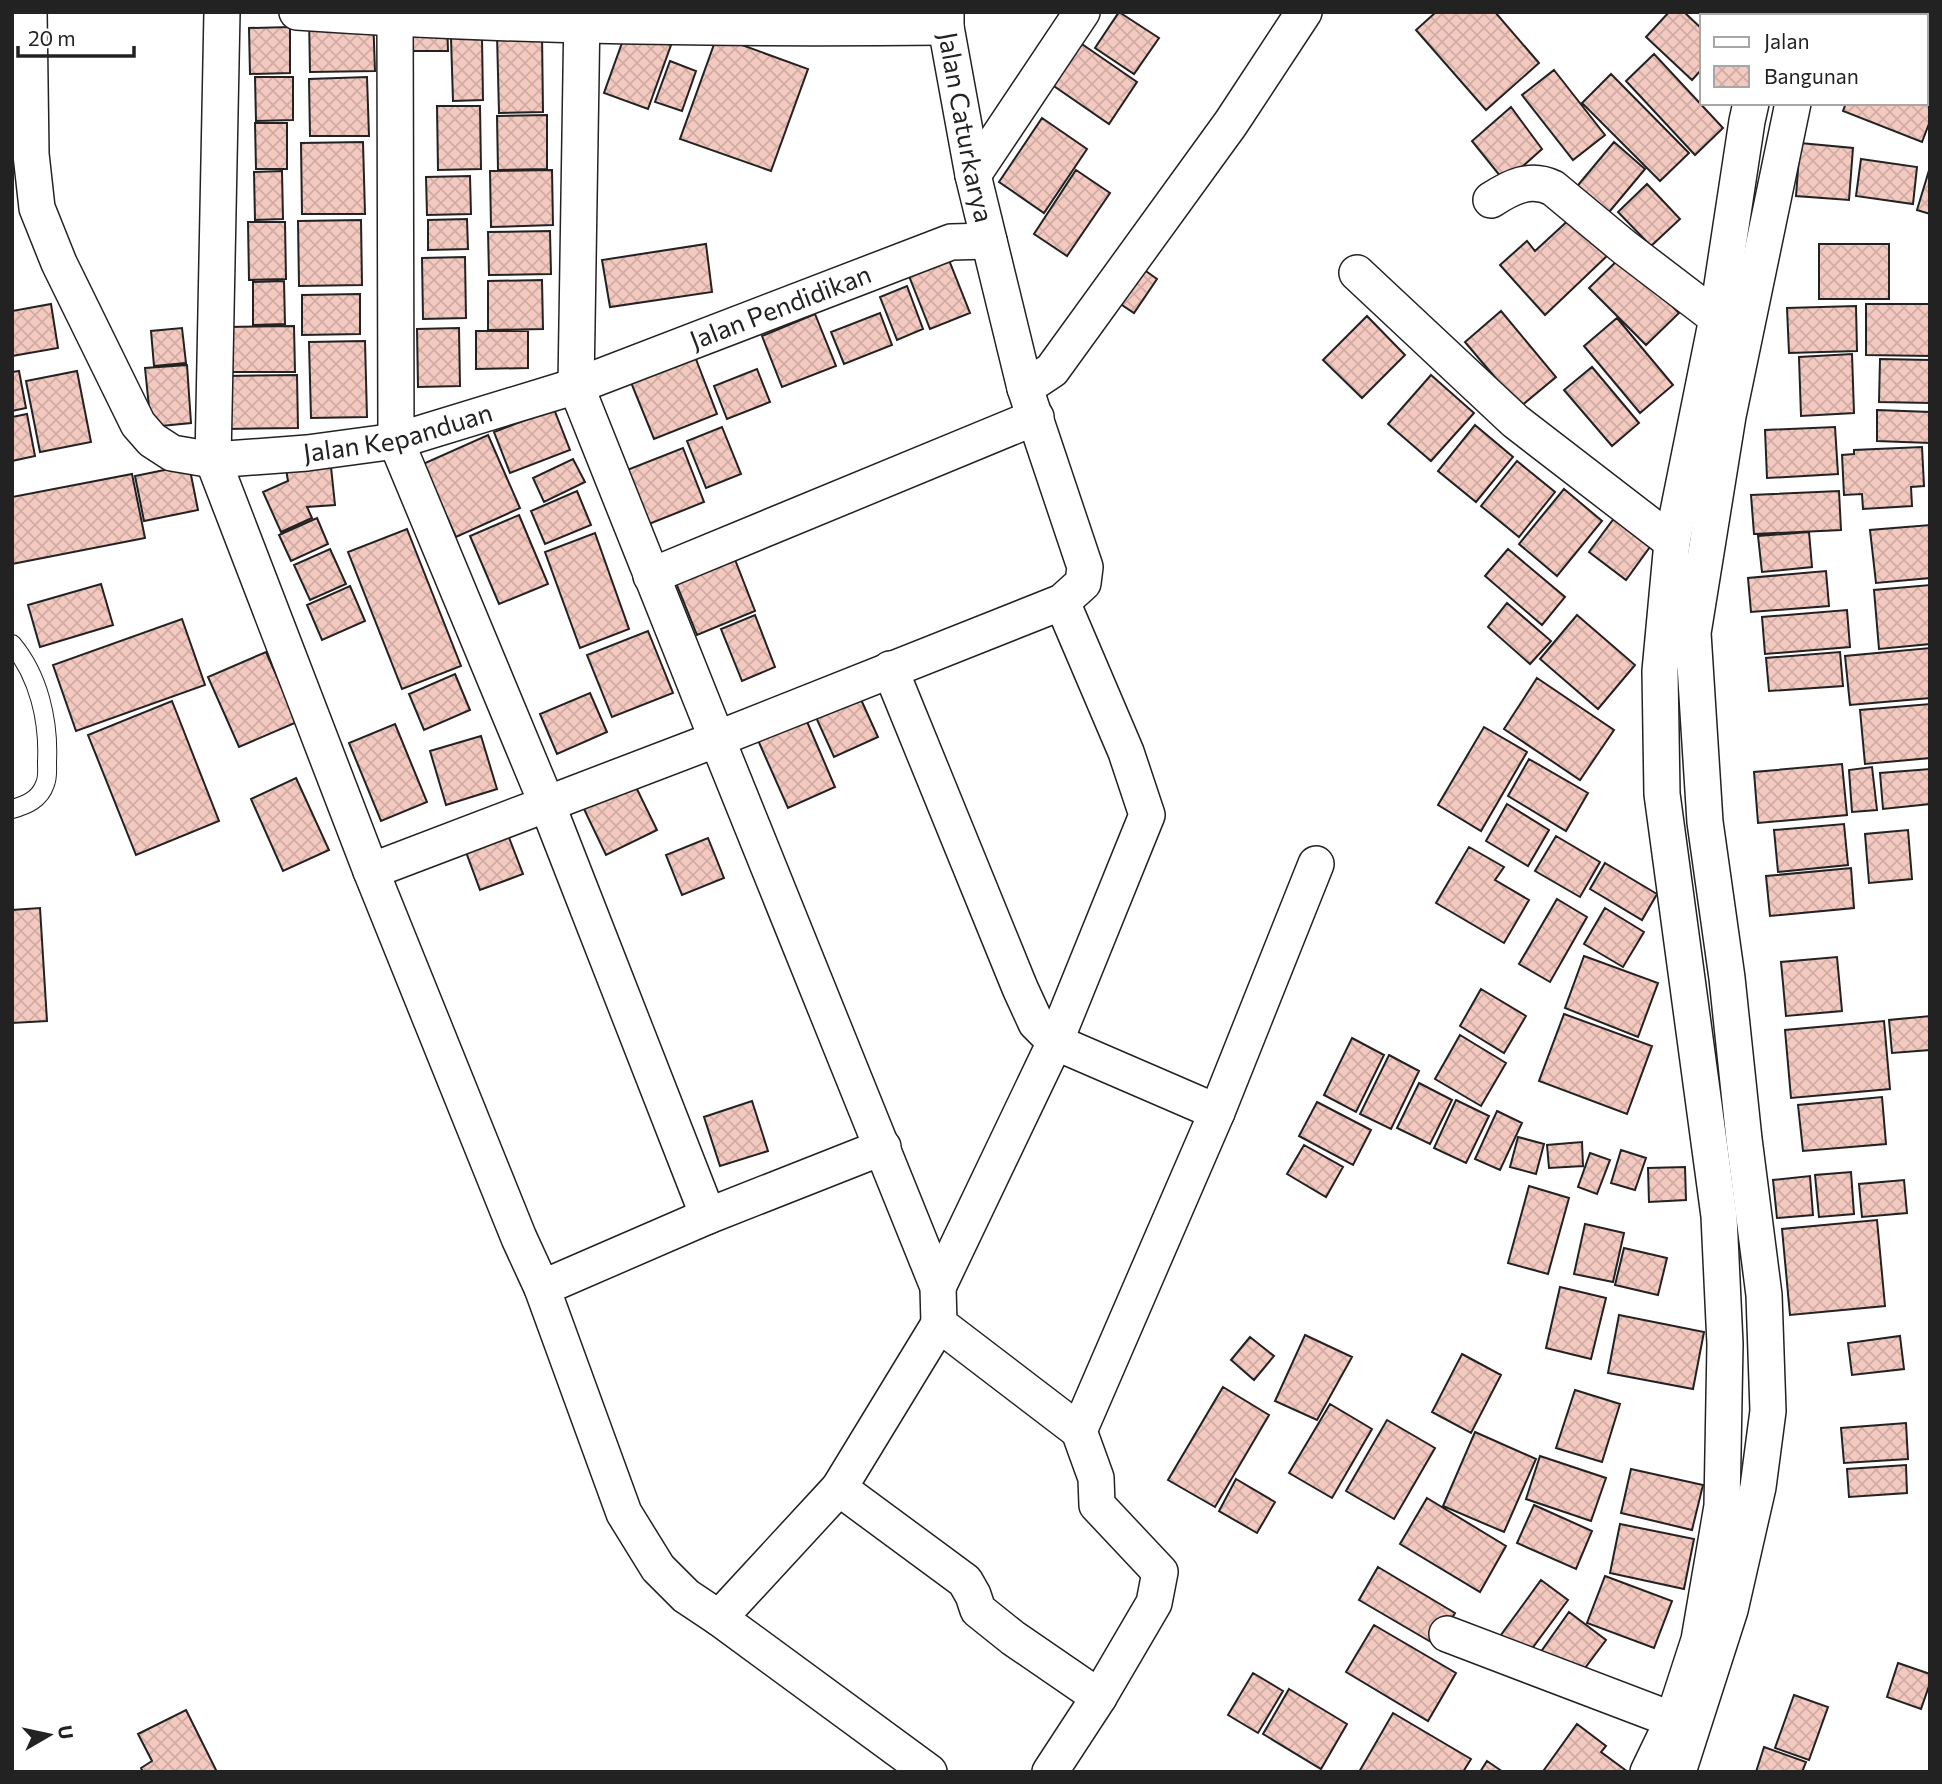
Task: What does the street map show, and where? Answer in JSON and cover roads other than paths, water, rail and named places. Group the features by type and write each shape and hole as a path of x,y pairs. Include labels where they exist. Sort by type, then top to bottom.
{"street":[{"name":"Jalan Kepanduan","path":"29,12 31,154 37,208 59,263 138,424 152,440 172,453 213,460 307,453 396,441 576,386"},
{"path":"222,12 213,460 371,871 519,1238 542,1288 624,1513 658,1568 686,1596 929,1772"},
{"path":"297,12 582,19 946,19"},
{"path":"973,175 1082,12"},
{"path":"652,576 1031,403 1231,123 1304,12"},
{"path":"395,16 396,441 547,804 708,1216"},
{"path":"582,19 576,386 938,1287 939,1324 839,1488 719,1618"},
{"name":"Jalan Caturkarya","path":"946,19 973,175 989,241 1031,403 1085,567 1083,583 1062,602"},
{"path":"1648,1772 1673,1720 1699,1640 1722,1506 1725,1344 1719,1216 1662,794 1660,671 1672,542 1717,318 1751,105"},
{"path":"1678,1772 1730,1610 1758,1487 1768,1411 1764,1296 1727,978 1705,822 1693,633 1728,416 1793,105"},
{"path":"1491,200 1506,190 1525,183 1541,182 1553,188 1624,247 1717,318"},
{"name":"Jalan Pendidikan","path":"576,386 951,242 989,241"},
{"path":"1357,273 1515,421 1672,542"},
{"path":"371,871 717,739 1062,602 1126,751 1147,815 1055,1042 938,1287"},
{"path":"890,669 1036,1023 1055,1042 1217,1112"},
{"path":"1079,1431 1217,1112 1316,864"},
{"path":"542,1288 708,1216 883,1147"},
{"path":"939,1324 1079,1431 1096,1478 1097,1504 1160,1572 1154,1603 1100,1697 1050,1772"},
{"path":"839,1488 965,1581 978,1610 1013,1638 1100,1697"},
{"path":"1447,1634 1673,1720"}],"lane":[{"path":"12,644 35,682 48,748 46,783 34,801 12,809"}]}
